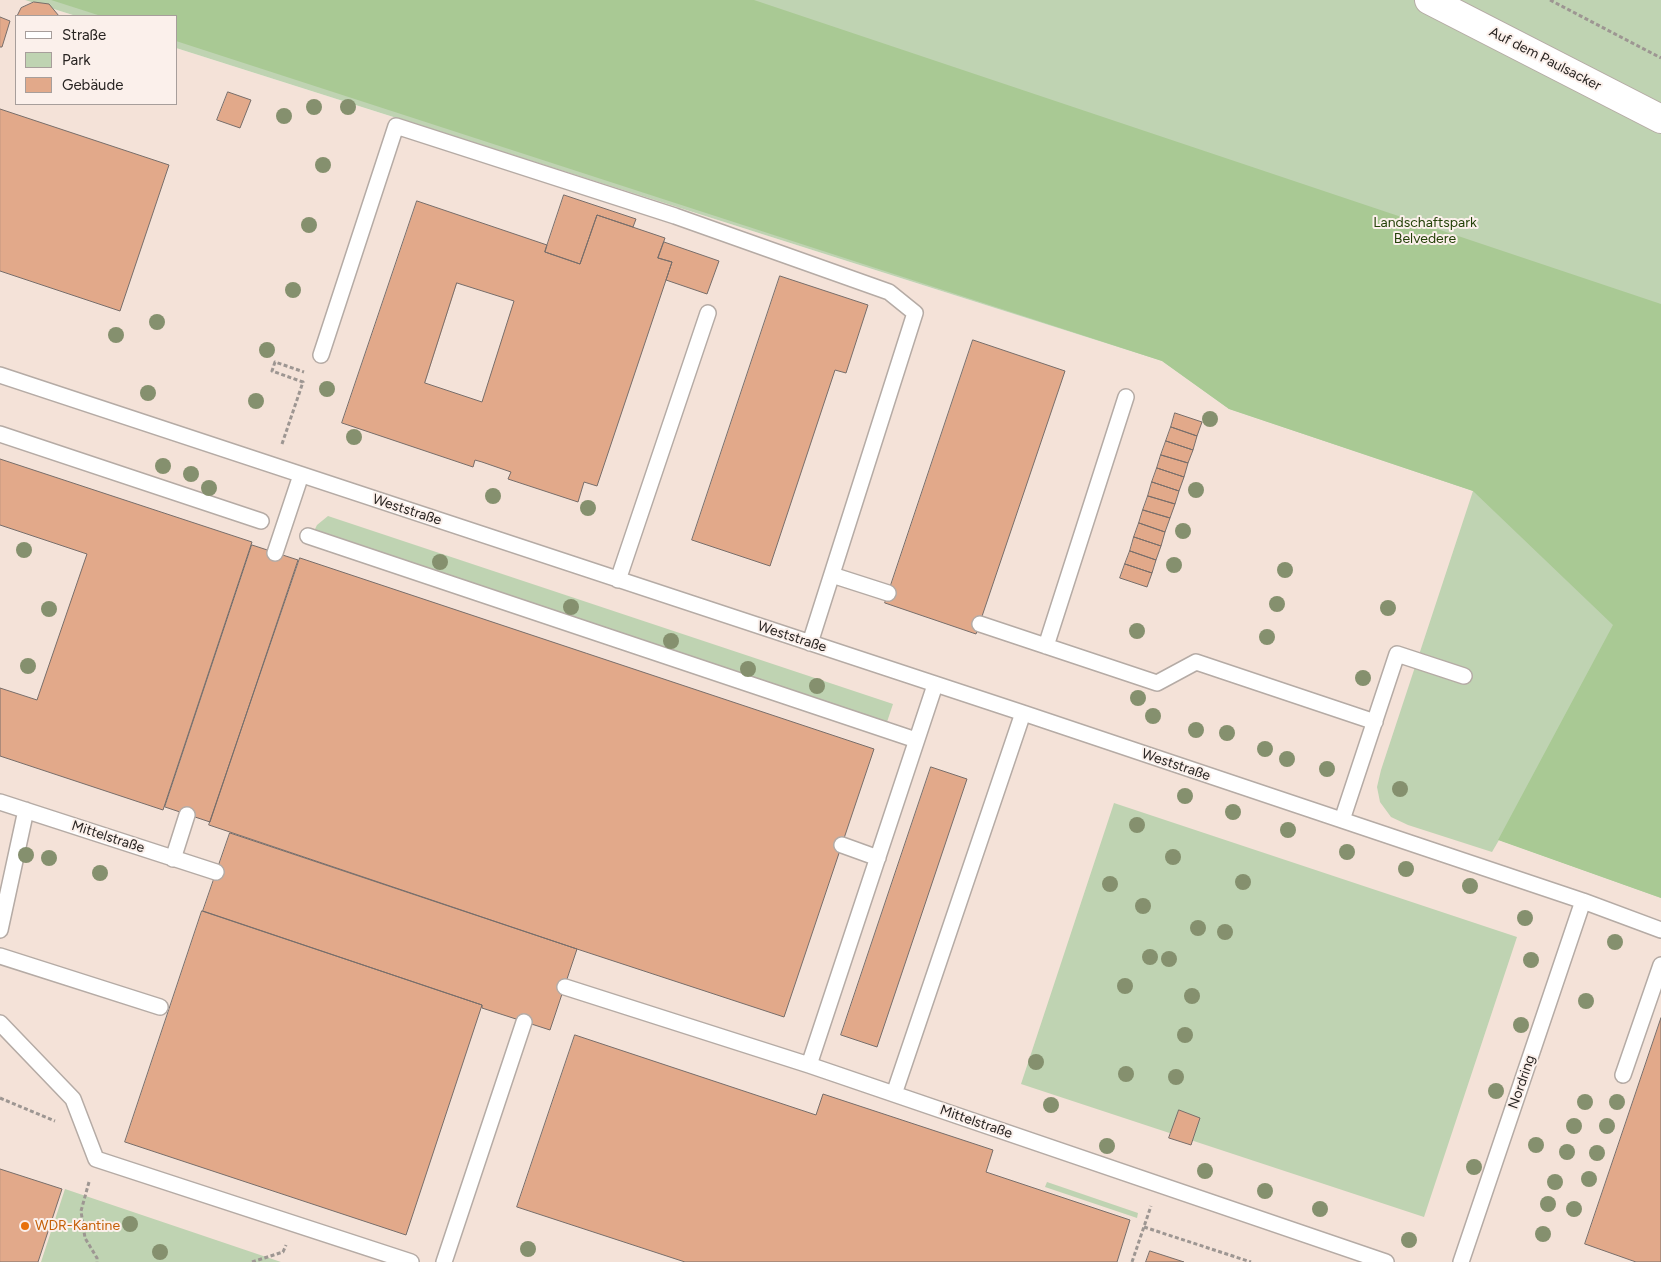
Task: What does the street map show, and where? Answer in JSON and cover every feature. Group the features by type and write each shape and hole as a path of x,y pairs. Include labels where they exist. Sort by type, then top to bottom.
{"street":[{"name":"Auf dem Paulsacker","path":"1429,0 1661,119"}],"lane":[{"path":"321,355 396,126 675,216 889,292 915,313 810,643"},
{"path":"618,580 708,313"},
{"name":"Weststraße","path":"0,375 1023,713 1583,901 1661,930"},
{"path":"1046,646 1126,398"},
{"path":"0,434 261,521"},
{"path":"275,553 301,475"},
{"path":"308,536 916,740"},
{"path":"832,575 888,593"},
{"path":"980,624 1157,683 1196,662 1375,722"},
{"path":"1342,820 1397,654 1464,676"},
{"path":"808,1065 935,685"},
{"path":"894,1094 1023,713"},
{"name":"Mittelstraße","path":"0,802 216,872"},
{"path":"0,930 26,810"},
{"path":"173,858 188,815"},
{"path":"842,845 878,858"},
{"name":"Nordring","path":"1461,1262 1583,901"},
{"path":"0,956 160,1007"},
{"path":"1622,1075 1661,965"},
{"name":"Mittelstraße","path":"565,987 808,1065 1386,1262"},
{"path":"444,1262 524,1022"},
{"path":"0,1023 73,1099 96,1159 405,1261"}],"path":[{"path":"1550,0 1661,58"},
{"path":"275,466 303,382 272,371 275,362 305,373"},
{"path":"0,1098 86,1134"},
{"path":"96,1159 81,1211 84,1238 97,1258 97,1262"},
{"path":"1132,1262 1158,1184"},
{"path":"252,1262 283,1252 297,1225"},
{"path":"1144,1226 1251,1262"}],"shaded area":[{"path":"0,0 25,0 73,15 15,15 15,105 178,105 178,49 1162,361 1229,409 1473,491 1498,840 1661,898 1661,1262 0,1262"}],"green space":[{"name":"Landschaftspark Belvedere","path":"25,0 1661,0 1661,898 1499,840 1492,852 1408,825 1391,817 1380,802 1377,787 1381,770 1473,491 1229,409 1162,361 178,49 178,15 73,15"},
{"name":"Landschaftspark Belvedere","path":"51,0 754,0 1661,304 1661,898 1498,840 1613,625 1473,491 1229,409 1162,361 178,42 178,15 98,15"},
{"path":"328,516 893,704 887,722 314,531 317,525"},
{"path":"1114,803 1517,937 1424,1217 1021,1084"},
{"path":"1047,1182 1138,1213 1137,1218 1045,1187"},
{"path":"65,1189 281,1262 41,1262"}],"building":[{"path":"34,2 49,4 58,15 18,15 21,8"},
{"path":"0,17 10,21 2,47 0,47"},
{"path":"228,92 251,100 240,128 217,120"},
{"path":"0,109 169,165 120,311 0,271"},
{"path":"564,195 636,219 633,227 597,215 580,264 545,252"},
{"path":"417,201 547,245 545,252 580,264 597,215 665,238 658,258 672,262 597,486 584,482 578,502 508,479 511,472 482,462 475,460 473,467 342,423","holes":["457,283 514,301 482,402 425,383"]},
{"path":"664,242 719,261 707,294 666,280 672,262 658,258"},
{"path":"780,276 868,305 846,373 835,370 770,566 692,540"},
{"path":"973,340 1065,371 976,634 885,603"},
{"path":"1175,413 1202,422 1197,436 1171,427"},
{"path":"1171,427 1197,436 1193,450 1166,441"},
{"path":"1166,441 1193,450 1188,463 1161,455"},
{"path":"1161,455 1188,463 1184,477 1157,468"},
{"path":"0,459 252,542 163,810 0,756 0,688 37,700 87,554 0,525"},
{"path":"1157,468 1184,477 1179,491 1152,482"},
{"path":"1152,482 1179,491 1175,504 1148,496"},
{"path":"1148,496 1175,504 1170,518 1143,510"},
{"path":"1143,510 1170,518 1165,532 1139,523"},
{"path":"1139,523 1165,532 1161,546 1134,537"},
{"path":"1134,537 1161,546 1156,560 1130,551"},
{"path":"252,545 298,560 210,822 165,807"},
{"path":"1130,551 1156,560 1152,573 1125,564"},
{"path":"300,558 874,749 784,1017 209,825"},
{"path":"1125,564 1152,573 1147,587 1120,578"},
{"path":"931,767 967,779 877,1047 841,1035"},
{"path":"230,833 577,949 550,1030 482,1008 482,1005 203,911"},
{"path":"202,911 482,1005 406,1235 125,1142"},
{"path":"1661,1018 1661,1262 1636,1262 1585,1244"},
{"path":"575,1035 816,1115 823,1094 993,1150 986,1172 1130,1220 1117,1262 685,1262 517,1207"},
{"path":"1179,1110 1200,1118 1191,1145 1169,1138"},
{"name":"WDR-Kantine","path":"0,1169 62,1189 38,1262 0,1262"},
{"path":"1150,1251 1184,1262 1146,1262"}],"place":[{"name":"WDR-Kantine","path":"25,1226"}]}
